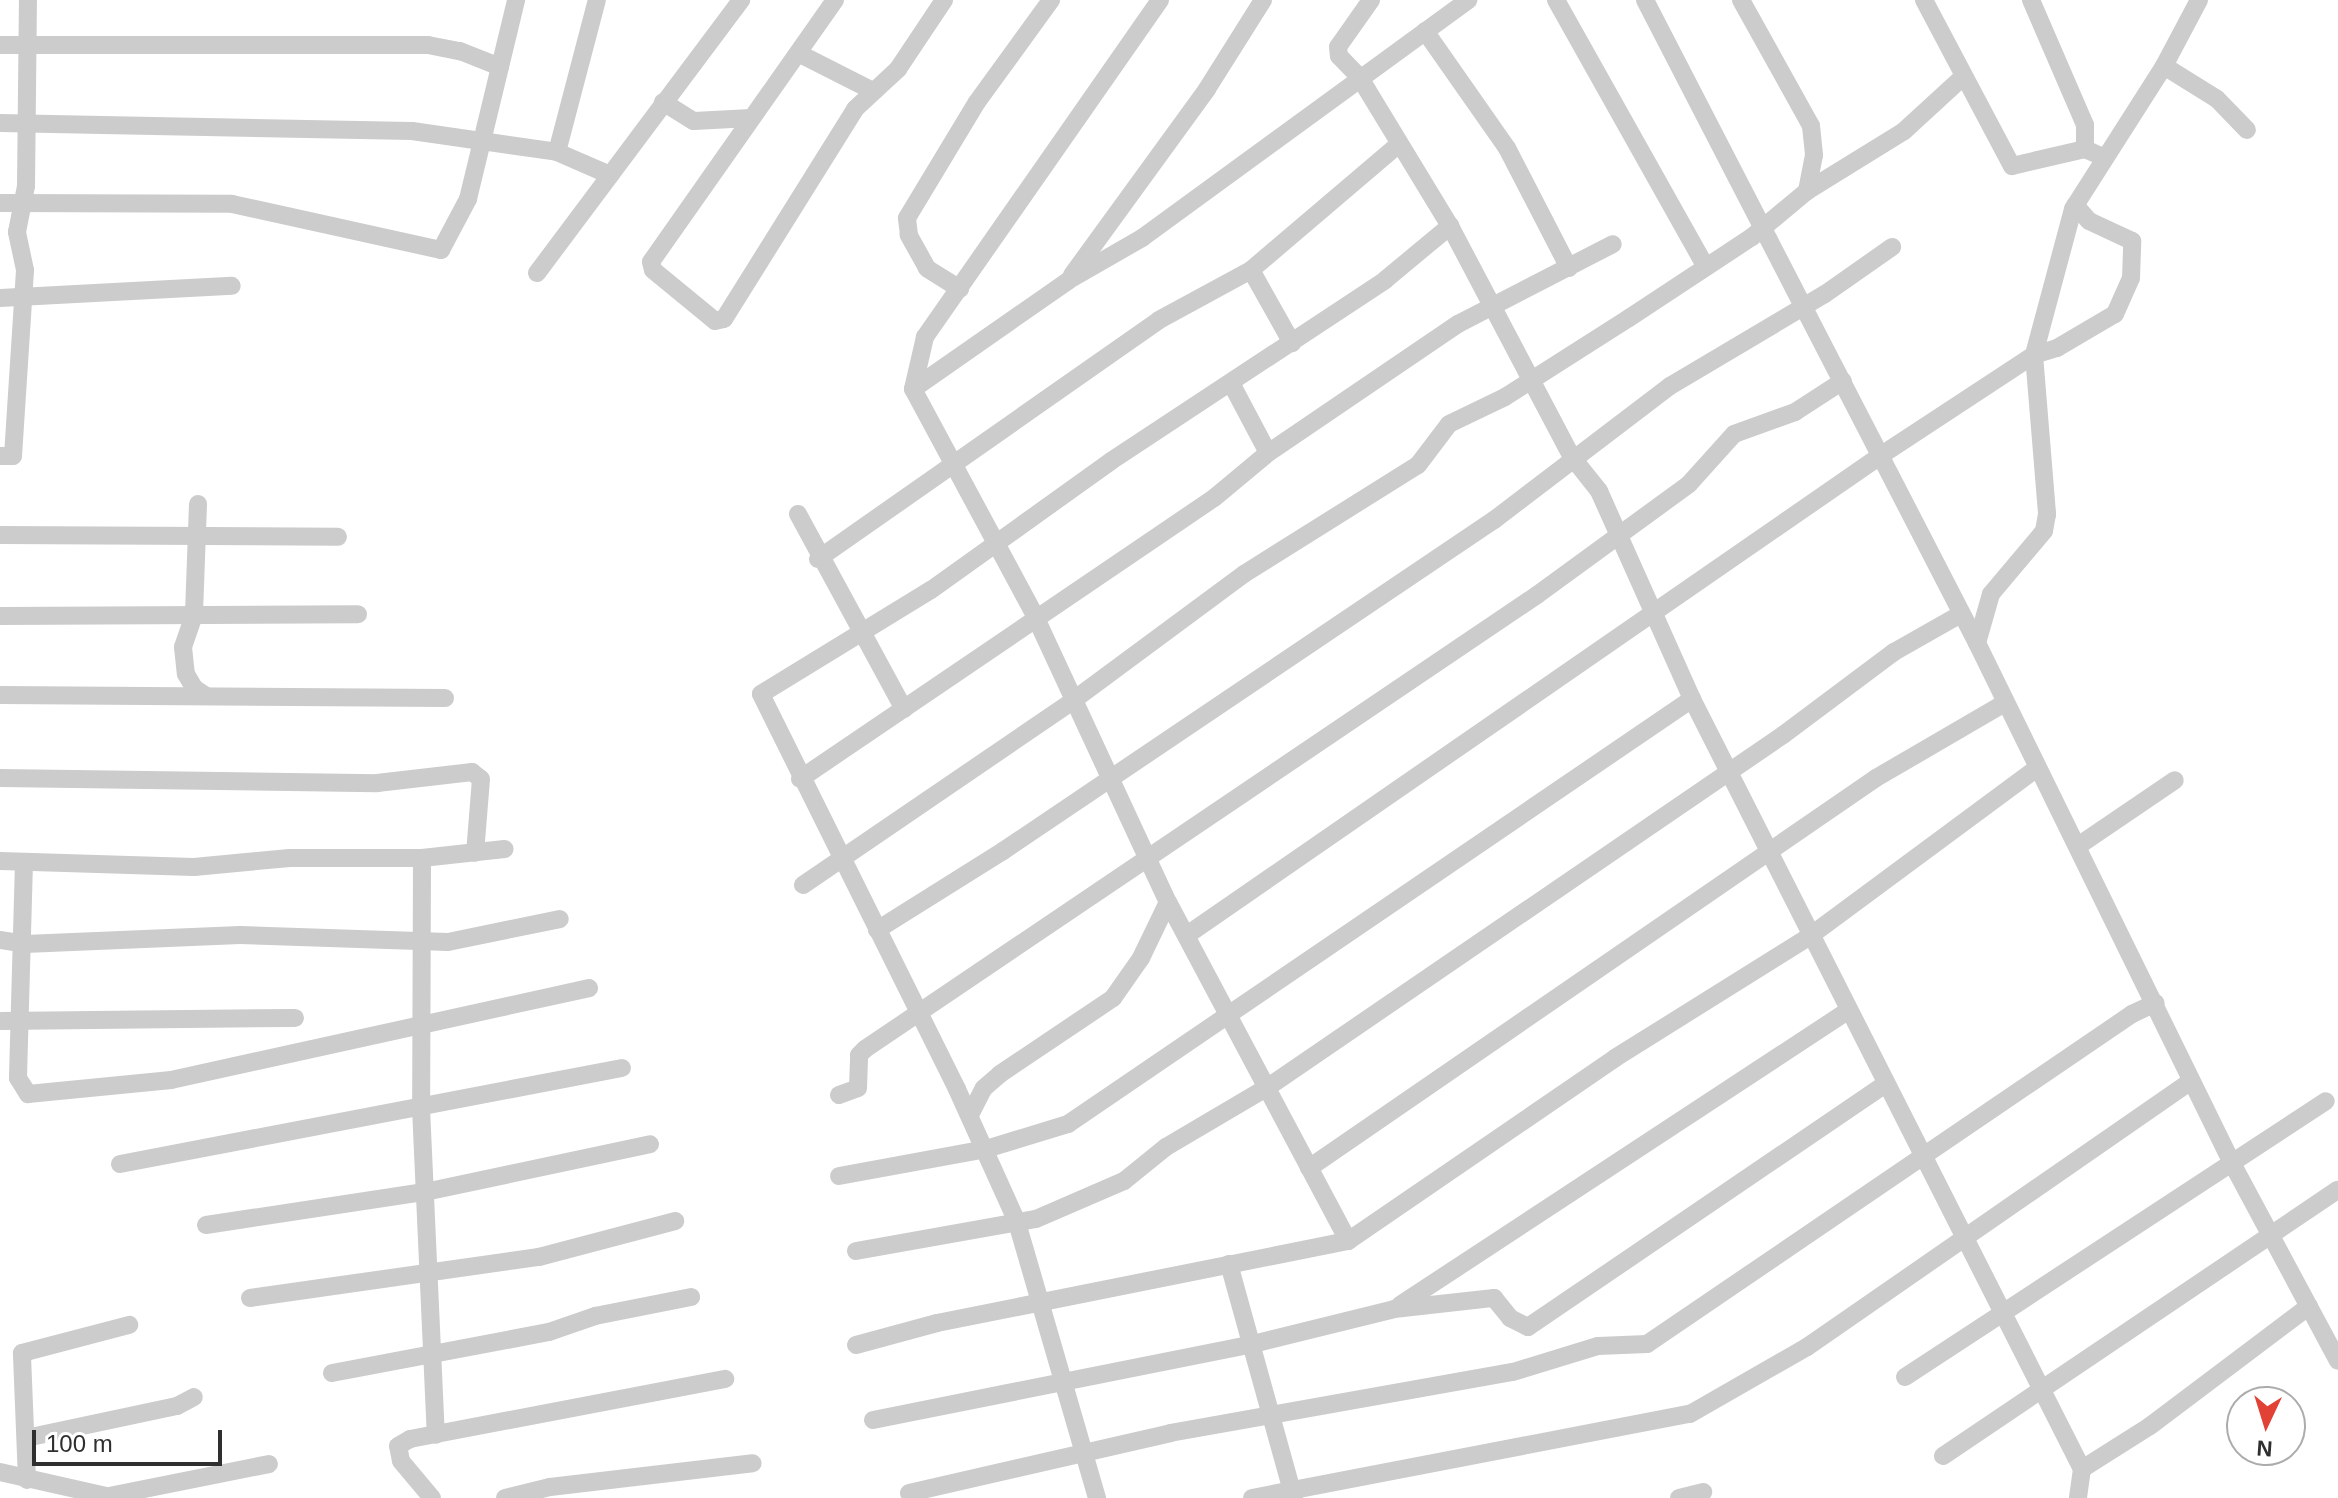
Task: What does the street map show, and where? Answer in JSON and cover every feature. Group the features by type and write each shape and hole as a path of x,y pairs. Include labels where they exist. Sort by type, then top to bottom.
{"street":[{"path":"0,456 13,456 8,379 25,270 17,232 23,203 28,122 28,0"},
{"path":"0,203 232,204 441,250 468,199 516,0"},
{"path":"557,152 597,0"},
{"path":"537,273 741,0"},
{"path":"835,0 651,262 653,270 715,321 724,319 812,172 873,91 898,69 944,0"},
{"path":"960,289 927,268 909,235 907,218 977,102 1051,0"},
{"path":"1160,0 925,337 913,389 1035,616 1071,702 1168,902 1348,1241"},
{"path":"1069,280 1207,89 1263,0"},
{"path":"1371,0 1338,49 1344,65 1360,78 1450,226 1534,378 1572,457 1599,491 1615,535 1654,611 1692,699 1731,768 1846,1012 1926,1157 2082,1469 2078,1498"},
{"path":"913,389 1069,280 1142,238 1468,0"},
{"path":"1556,0 1705,266"},
{"path":"1645,0 1977,643 2003,704 2078,846 2233,1165 2338,1361"},
{"path":"1741,0 1811,126 1814,155 1807,191"},
{"path":"1924,0 2012,166 2085,149 2103,157"},
{"path":"2031,0 2085,125 2085,149"},
{"path":"1977,643 1991,594 2037,544 2047,514 2034,355 2075,205 2164,66 2199,0"},
{"path":"1425,31 1507,148 1569,268"},
{"path":"0,45 428,45 460,51 500,67"},
{"path":"798,53 873,91"},
{"path":"2164,66 2217,99 2247,130"},
{"path":"803,885 1071,702 1244,574 1418,465 1449,424 1534,378 1764,227 1807,191 1904,131 1963,77"},
{"path":"663,102 694,121 751,118"},
{"path":"0,123 412,131 557,152 610,175"},
{"path":"818,559 1159,320 1251,270 1399,144"},
{"path":"1187,935 1880,456 2034,355 2057,348 2115,314 2131,278 2135,251 2128,235 2089,221 2075,205"},
{"path":"1097,1498 1017,1222 970,1115 800,779 761,694 861,635 1385,280 1450,226"},
{"path":"800,779 1035,616 1214,498 1268,453 1458,324 1495,308 1613,244"},
{"path":"877,930 1111,779 1169,735 1494,520 1572,457 1638,415 1670,386 1892,247"},
{"path":"1251,270 1292,343"},
{"path":"0,298 232,286"},
{"path":"839,1095 858,1088 859,1055 1537,595 1615,535 1689,484 1734,434 1795,412 1843,381"},
{"path":"1231,383 1268,453"},
{"path":"198,504 194,615 184,658 194,688 206,696"},
{"path":"798,514 818,559 904,709"},
{"path":"0,535 338,537"},
{"path":"0,616 358,614"},
{"path":"856,1251 1057,1212 1124,1181 1166,1147 1268,1087 1876,670 1894,652 1961,614"},
{"path":"0,695 445,698"},
{"path":"839,1176 986,1149 1068,1124 1692,699"},
{"path":"1309,1168 1876,778 2003,704"},
{"path":"856,1345 1042,1303 1348,1241 1615,1058 1810,936 2037,768"},
{"path":"0,778 363,783 472,772 481,779 475,853"},
{"path":"2078,846 2175,780"},
{"path":"0,861 194,867 290,858 422,858 505,849"},
{"path":"422,858 419,939 421,1108 436,1435"},
{"path":"24,862 25,944 18,1078 21,1091 41,1094 171,1080 589,988"},
{"path":"970,1115 984,1088 1000,1074 1113,998 1141,958 1168,902"},
{"path":"0,940 25,944 240,935 448,942 560,919"},
{"path":"909,1493 1085,1451 1274,1417 1450,1380 1513,1372 1598,1346 1647,1344 2132,1014 2156,1003"},
{"path":"1394,1309 1846,1012"},
{"path":"0,1021 295,1018"},
{"path":"120,1164 622,1068"},
{"path":"1252,1498 1674,1421 1763,1376 1965,1240 2191,1081"},
{"path":"873,1420 1253,1344 1394,1309 1494,1298 1519,1326 1538,1324 1884,1085"},
{"path":"1905,1377 2233,1165 2326,1101"},
{"path":"206,1225 425,1192 650,1144"},
{"path":"1943,1456 2269,1232 2338,1190"},
{"path":"250,1298 539,1257 675,1221"},
{"path":"1229,1264 1274,1417 1292,1493"},
{"path":"332,1373 362,1364 434,1356 691,1297"},
{"path":"2082,1469 2150,1426 2309,1306"},
{"path":"27,1480 22,1353 129,1325"},
{"path":"432,1498 401,1461 398,1446 436,1435 725,1379"},
{"path":"26,1438 177,1406 194,1397"},
{"path":"505,1498 550,1487 753,1463"},
{"path":"0,1472 27,1480 49,1492 112,1497 269,1464"},
{"path":"1679,1498 1703,1492"}]}
